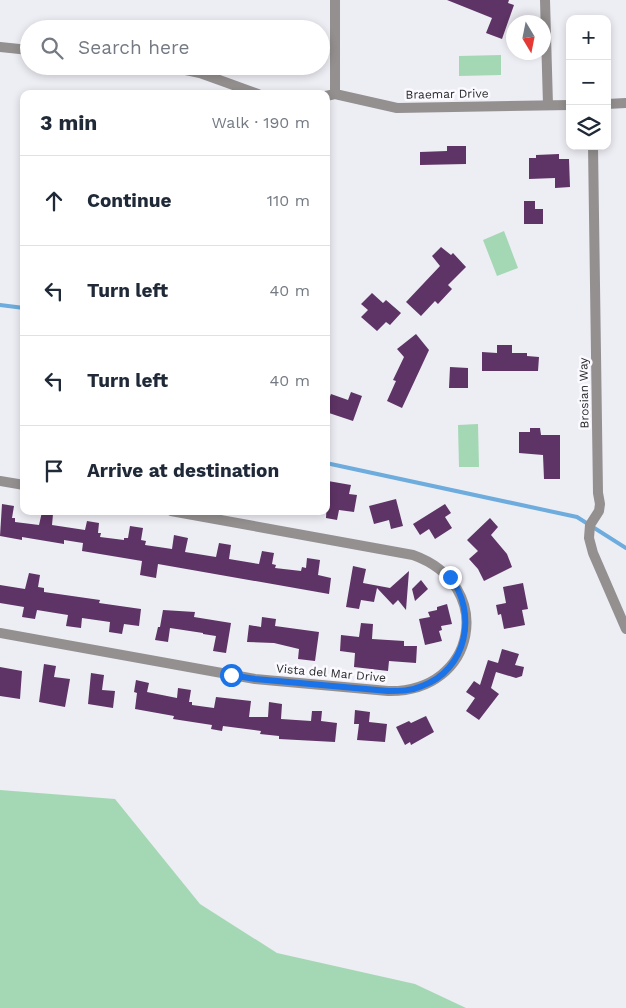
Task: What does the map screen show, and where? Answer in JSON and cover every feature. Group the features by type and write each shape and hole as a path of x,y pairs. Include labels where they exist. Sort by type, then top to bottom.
{"street":[{"path":"331,95 335,0"},
{"path":"545,0 548,105"},
{"path":"0,47 20,49"},
{"path":"206,75 247,90"},
{"name":"Braemar Drive","path":"331,95 397,108 566,105"},
{"path":"611,104 626,103"},
{"name":"Brosian Way","path":"593,150 598,493 600,504 599,510 590,525 589,538 593,553 626,629"},
{"path":"0,481 20,484"},
{"name":"Vista del Mar Drive","path":"0,633 255,679 388,691 403,691 424,686 448,670 456,658 464,638 466,624 462,597 450,577 427,560 413,555 193,515"}],"green space":[{"path":"501,55 501,75 459,76 459,56"},
{"path":"504,231 518,268 497,276 483,240"},
{"path":"478,424 479,467 459,467 458,425"},
{"path":"0,790 115,799 200,904 277,953 415,984 466,1008 0,1008"}],"building":[{"path":"447,0 509,0 508,3 514,5 510,15 506,15 506,28 502,39 486,33 492,18"},
{"path":"447,146 466,146 466,164 420,165 420,152 447,151"},
{"path":"559,154 559,159 569,159 570,187 555,188 555,178 529,179 529,158 536,158 536,155"},
{"path":"524,201 535,201 535,209 543,209 543,224 524,224"},
{"path":"441,247 451,255 453,253 466,267 448,285 452,289 438,304 435,301 421,316 406,302 440,266 432,256"},
{"path":"372,293 383,303 386,300 401,313 390,325 386,322 377,331 361,317 368,310 361,304"},
{"path":"416,334 429,350 402,408 387,401 396,381 393,380 404,357 397,349"},
{"path":"497,345 512,345 512,353 527,353 527,356 539,357 538,371 482,371 482,352 497,353"},
{"path":"450,367 468,368 468,388 449,388"},
{"path":"351,392 362,396 353,421 330,413 331,394 348,400"},
{"path":"530,428 540,428 541,435 560,435 560,479 544,479 543,455 519,453 519,432 530,432"},
{"path":"330,481 351,485 349,494 357,495 354,512 339,510 337,520 326,518 326,515 330,515"},
{"path":"396,499 403,526 391,529 389,520 374,524 369,506"},
{"path":"2,504 14,506 12,518 15,518 15,522 39,525 41,515 53,515 52,525 85,530 87,521 99,523 98,533 101,533 100,537 124,540 124,538 128,538 130,526 143,528 141,540 146,541 145,545 172,549 174,535 188,538 185,552 216,557 219,543 231,545 229,559 259,564 262,551 274,553 272,564 276,565 275,568 301,571 302,567 306,568 307,558 320,560 318,575 331,578 329,594 158,564 156,578 140,575 142,561 82,551 83,543 64,540 64,544 22,537 22,540 0,536"},
{"path":"445,504 451,513 445,517 452,528 435,539 429,529 420,535 413,524"},
{"path":"490,518 498,527 491,535 507,554 512,567 484,581 478,569 469,559 478,551 467,540"},
{"path":"353,566 366,569 363,583 390,588 409,571 406,610 398,600 393,605 377,588 374,602 361,600 359,609 346,607"},
{"path":"29,573 40,575 38,587 44,588 44,592 100,600 99,603 141,609 139,626 124,624 122,634 109,632 110,622 82,618 81,628 66,626 68,615 37,610 35,619 22,617 24,607 0,603 0,585 25,589"},
{"path":"421,580 428,589 415,601 412,589"},
{"path":"523,583 528,609 522,610 525,625 504,629 501,614 498,615 496,605 506,603 503,587"},
{"path":"447,604 452,624 441,626 442,630 439,631 442,641 425,645 419,619 430,617 428,612 437,610 437,607"},
{"path":"163,610 195,612 194,617 231,623 226,653 213,651 216,636 203,633 170,628 168,642 155,640"},
{"path":"262,617 276,619 275,626 319,632 315,661 298,659 299,649 274,643 247,642 249,625 261,627"},
{"path":"361,623 373,624 372,639 404,641 404,646 417,646 416,663 389,661 388,671 354,667 355,653 340,651 341,635 359,637"},
{"path":"502,649 519,654 515,665 524,667 522,676 516,678 496,672 491,688 499,694 479,720 466,711 475,698 466,692 474,681 480,685 488,660 498,663"},
{"path":"44,664 56,666 54,677 70,679 65,707 39,702"},
{"path":"0,667 22,671 20,699 0,696"},
{"path":"91,673 104,675 102,690 115,691 113,708 88,704"},
{"path":"136,680 149,683 147,692 177,698 178,688 191,690 189,702 192,702 192,705 214,708 216,697 251,701 249,717 268,717 269,702 282,704 281,719 311,721 312,711 322,711 321,721 337,723 335,742 279,739 279,736 260,734 261,731 223,726 222,731 211,729 212,725 173,719 174,716 135,709 137,693 134,692"},
{"path":"355,710 370,712 369,722 387,724 385,742 357,740 359,724 354,724"},
{"path":"426,716 434,732 411,745 410,742 405,745 396,727"}],"waterway":[{"path":"0,305 20,308"},
{"path":"330,464 577,517 626,548"}],"route":[{"path":"231,675 255,679 388,691 403,691 424,686 448,670 456,658 464,638 465,610 461,596 450,577"}]}
